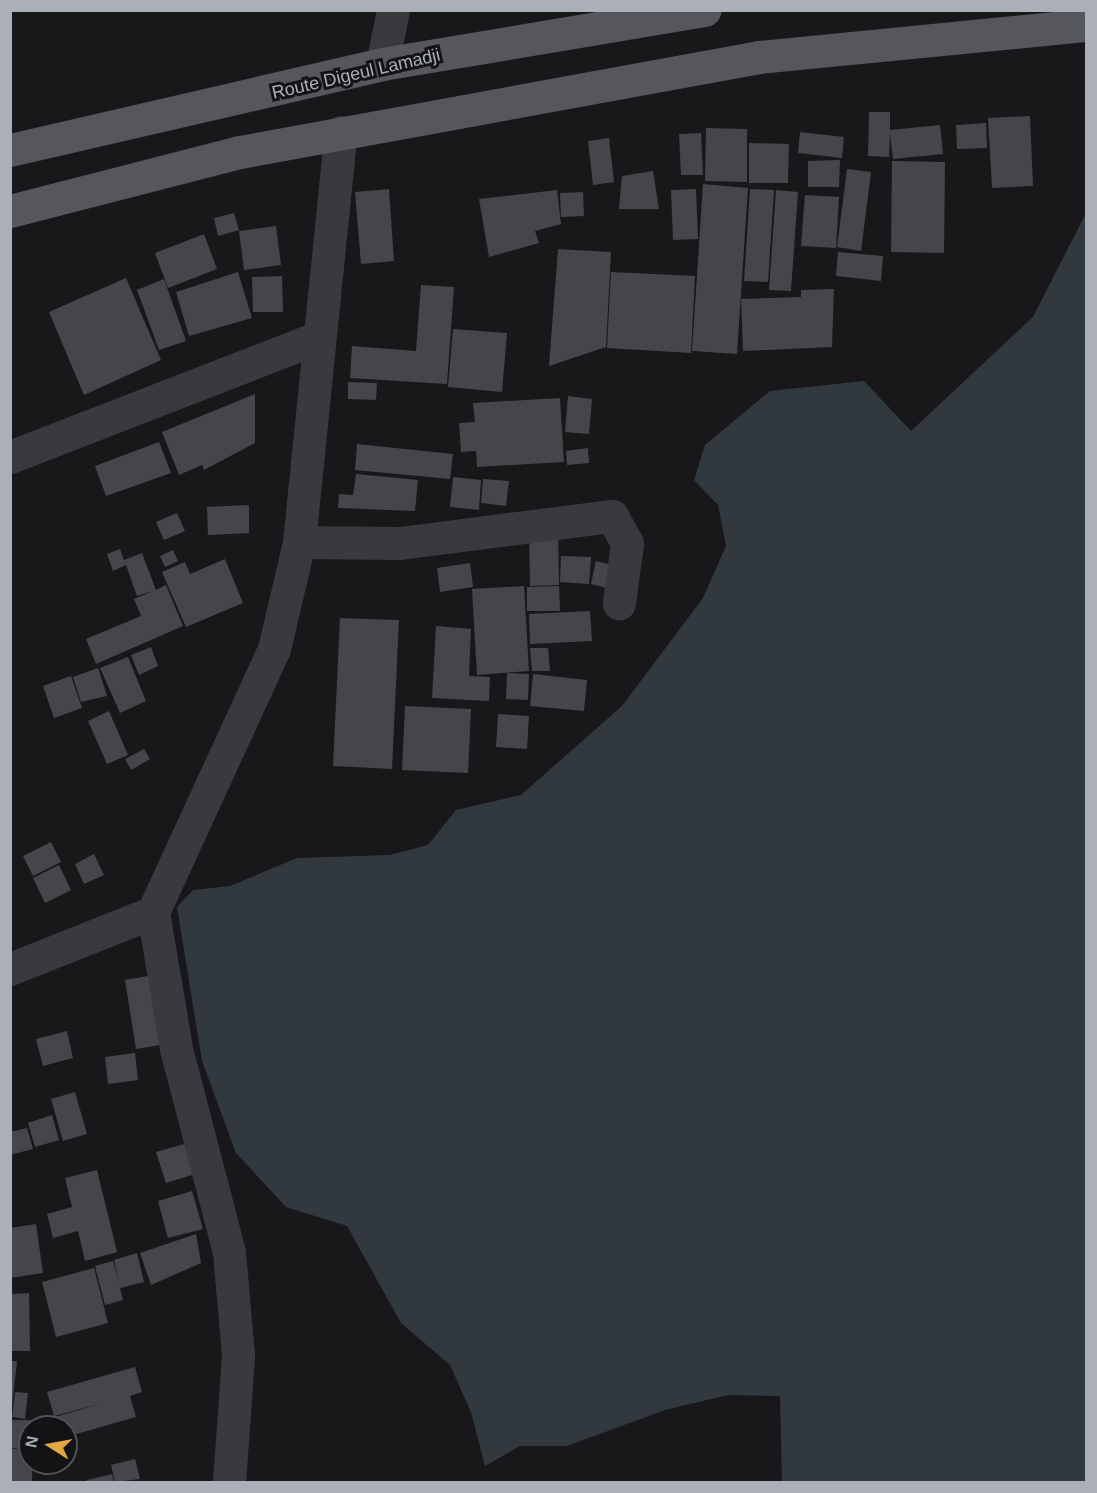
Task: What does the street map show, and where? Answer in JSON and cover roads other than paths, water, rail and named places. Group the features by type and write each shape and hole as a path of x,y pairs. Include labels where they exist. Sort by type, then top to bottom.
{"main road":[{"name":"Route Digeul Lamadji","path":"10,150 382,64 705,10"},
{"path":"10,211 240,152 759,57 1086,25"}],"street":[{"path":"382,64 393,10"},
{"path":"229,1482 238,1356 230,1252 176,1048 153,912 274,649 299,542 341,132"},
{"path":"10,458 320,337"},
{"path":"299,542 400,543 612,516 627,543 619,603"},
{"path":"10,969 153,912"}]}
